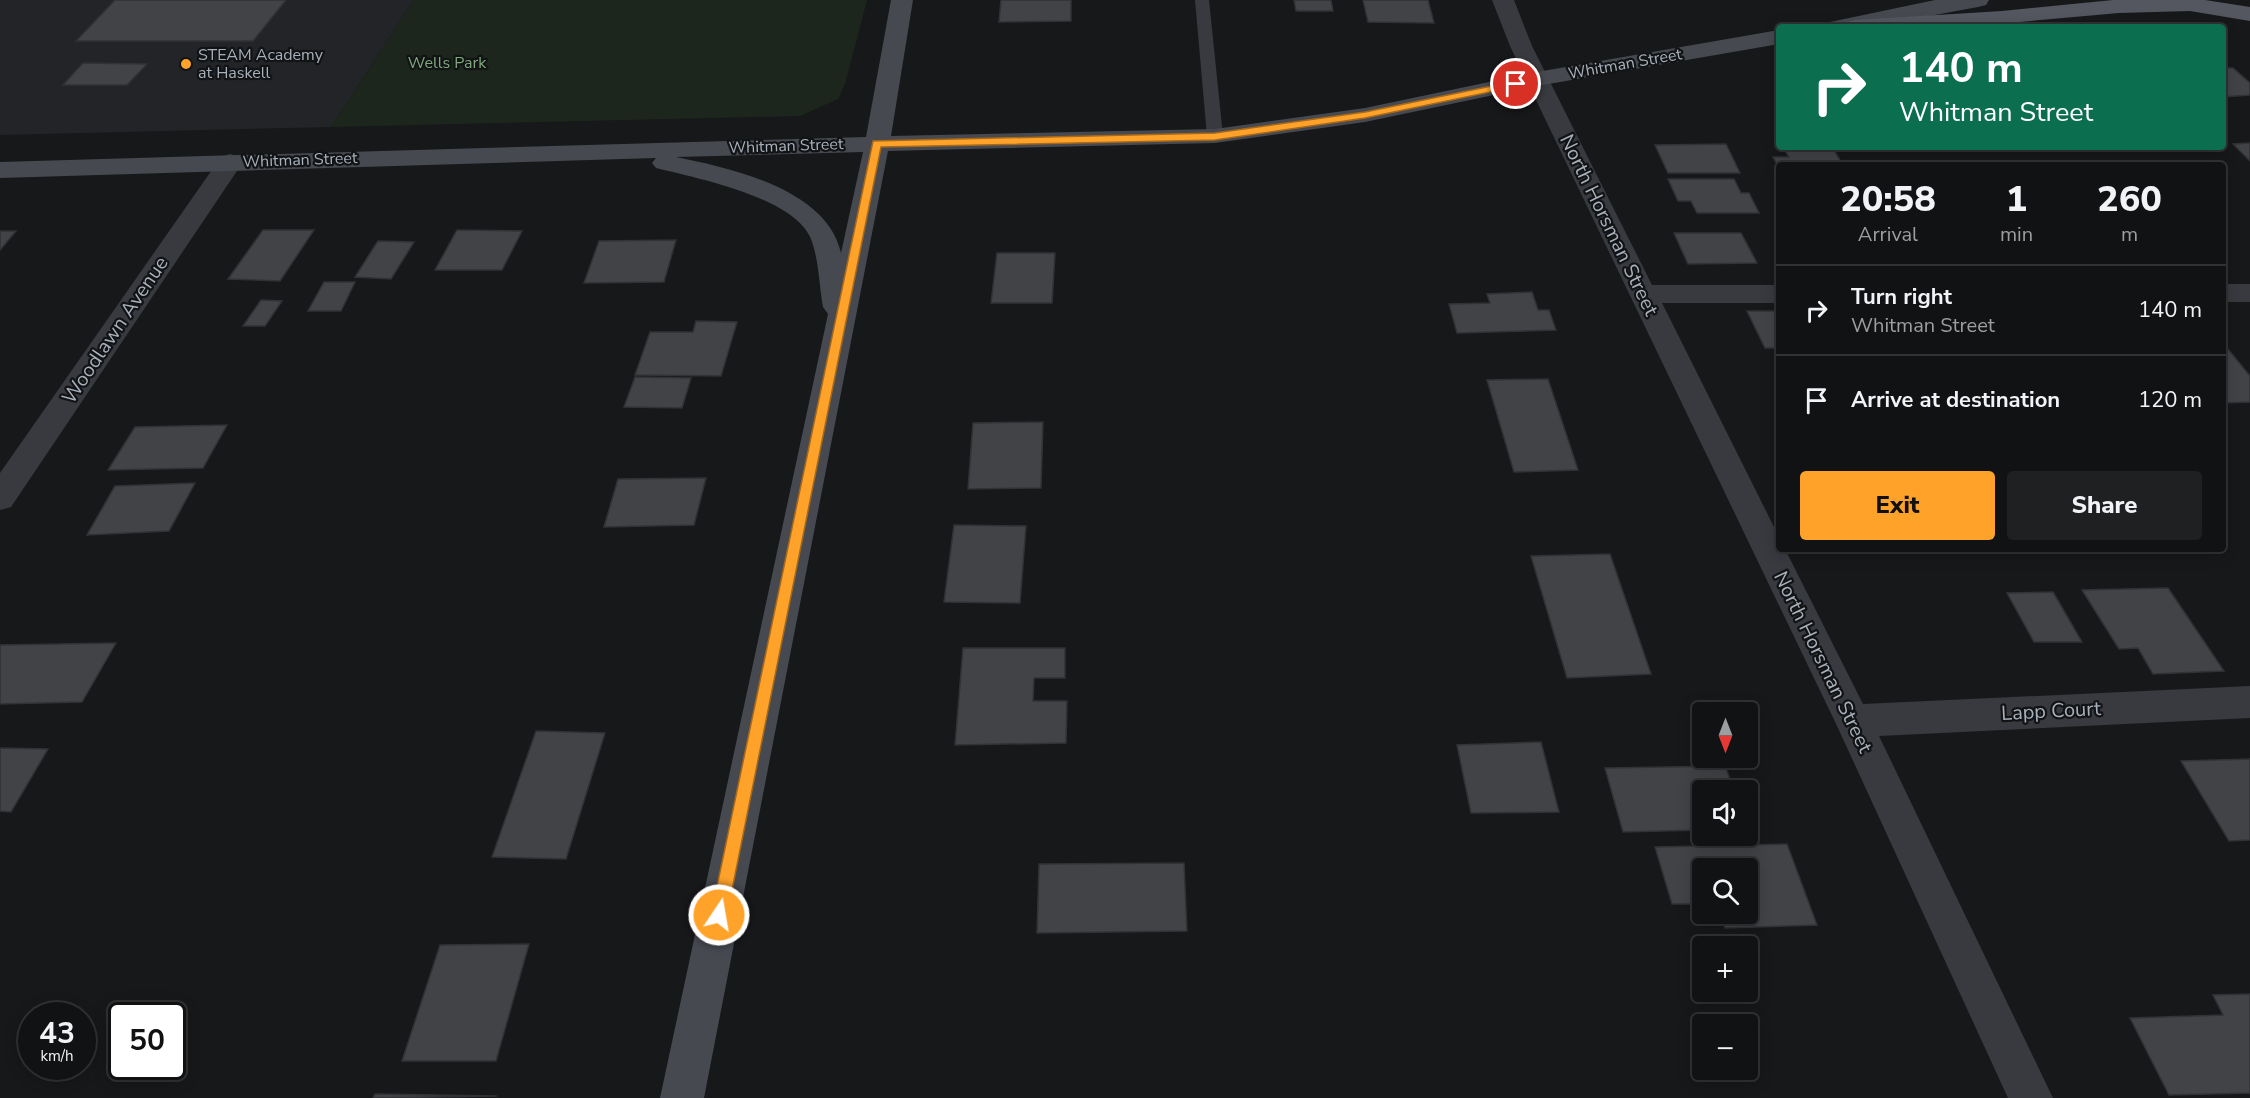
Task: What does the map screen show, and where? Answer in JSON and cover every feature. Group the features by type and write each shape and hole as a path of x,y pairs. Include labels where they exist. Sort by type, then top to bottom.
{"main road":[{"path":"682,1098 876,144 902,0"},
{"path":"1852,24 1942,5 1978,0"},
{"path":"1904,24 2002,18 2119,6 2190,4 2250,14"},
{"name":"Whitman Street","path":"0,170 1215,136 1365,115 1537,79 1776,38"},
{"path":"601,152 703,170 779,198 803,213 823,235 840,322"}],"street":[{"name":"North Horsman Street","path":"1503,0 1537,79 1853,721 2031,1098"},
{"name":"Woodlawn Avenue","path":"0,498 230,162"},
{"path":"2226,293 2250,293"},
{"path":"1643,294 1776,294"},
{"name":"Lapp Court","path":"1853,721 2250,702"}],"lane":[{"path":"1202,0 1215,136"}],"shaded area":[{"name":"STEAM Academy at Haskell","path":"0,0 414,0 331,127 0,135"}],"green space":[{"name":"Wells Park","path":"414,0 867,0 845,84 838,99 800,116 331,127"}],"building":[{"path":"115,0 286,0 253,41 76,41"},
{"path":"1001,0 1071,0 1071,21 999,22"},
{"path":"1294,0 1331,0 1333,11 1296,11"},
{"path":"1363,0 1428,0 1434,23 1368,22"},
{"path":"83,63 147,64 127,85 63,85"},
{"path":"2226,68 2233,68 2250,83 2250,95 2226,97"},
{"path":"2250,143 2250,161 2233,144"},
{"path":"1726,144 1740,173 1668,173 1655,145"},
{"path":"1785,150 1834,150 1841,162 1776,162 1773,157 1789,157"},
{"path":"1668,179 1734,179 1741,193 1749,193 1759,213 1697,213 1691,201 1678,201"},
{"path":"263,230 314,230 280,281 228,279"},
{"path":"457,230 522,231 502,270 435,270"},
{"path":"0,231 16,231 0,250"},
{"path":"1674,233 1741,233 1757,263 1688,264"},
{"path":"676,240 664,282 584,283 599,241"},
{"path":"378,241 414,242 391,279 355,277"},
{"path":"997,253 1055,253 1052,303 991,303"},
{"path":"324,282 355,282 341,311 308,311"},
{"path":"1532,292 1538,310 1549,310 1556,330 1457,333 1449,304 1490,303 1487,294"},
{"path":"261,300 282,301 265,326 243,326"},
{"path":"1747,311 1776,311 1776,348 1765,348"},
{"path":"696,321 737,322 721,376 635,375 650,332 693,332"},
{"path":"2226,347 2250,376 2250,402 2226,403"},
{"path":"635,377 691,378 682,408 624,407"},
{"path":"1548,379 1578,470 1514,472 1487,380"},
{"path":"1043,422 1041,488 968,489 973,423"},
{"path":"227,425 203,468 108,470 135,427"},
{"path":"706,478 694,525 604,527 618,479"},
{"path":"195,483 169,531 87,535 115,486"},
{"path":"954,525 1026,526 1020,603 944,602"},
{"path":"1610,554 1651,674 1567,678 1531,556"},
{"path":"2168,588 2224,671 2153,674 2138,648 2119,649 2082,590"},
{"path":"2053,592 2082,642 2034,642 2007,593"},
{"path":"116,643 82,702 0,704 0,645"},
{"path":"963,648 1065,648 1065,678 1034,678 1033,701 1067,701 1066,743 955,745"},
{"path":"536,731 605,733 566,859 492,857"},
{"path":"1541,742 1559,812 1471,813 1457,745"},
{"path":"0,748 48,749 11,812 0,811"},
{"path":"2250,759 2250,840 2229,841 2181,761"},
{"path":"1605,768 1726,768 1730,780 1692,780 1692,830 1623,832"},
{"path":"1787,844 1817,925 1725,928 1724,924 1758,924 1758,858 1692,858 1692,904 1672,904 1655,847"},
{"path":"1184,863 1187,931 1037,933 1039,864"},
{"path":"529,944 496,1061 402,1061 440,945"},
{"path":"2250,994 2250,1093 2169,1095 2130,1018 2223,1015 2213,995"},
{"path":"375,1094 497,1096 373,1098"}],"place":[{"name":"STEAM Academy at Haskell","path":"186,64"}],"route":[{"path":"719,915 876,144 1215,136 1365,115 1516,84"}]}
